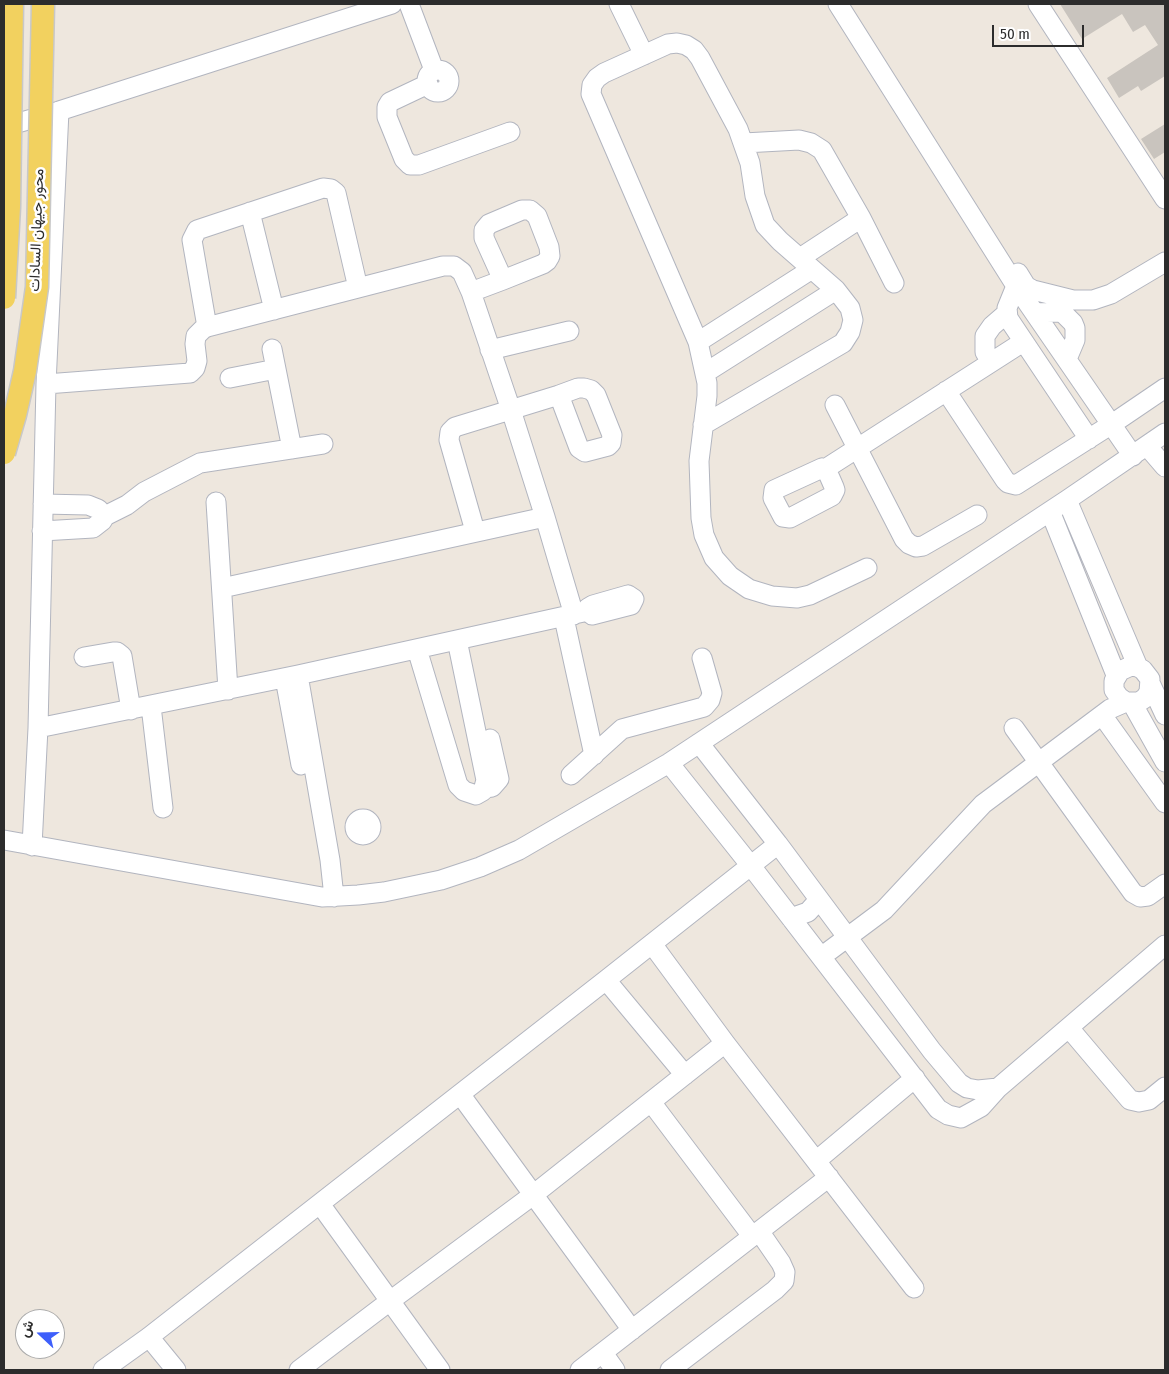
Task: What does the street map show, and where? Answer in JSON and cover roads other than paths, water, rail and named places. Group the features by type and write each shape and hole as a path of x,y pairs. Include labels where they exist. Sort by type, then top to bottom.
{"main road":[{"name":"محور جيهان السادات","path":"4,298 9,207 12,4"},
{"name":"محور جيهان السادات","path":"4,453 25,372 37,287 43,4"}],"lane":[{"path":"4,127 59,111 343,11 392,4"},
{"path":"410,4 431,77 390,102 387,106 387,117 404,159 410,165 419,165 510,132"},
{"path":"619,4 644,55"},
{"path":"840,4 1016,286 1112,424 1140,451 1165,467"},
{"path":"1038,4 1165,199"},
{"path":"703,425 843,343 852,326 852,314 850,308 836,290 765,225 754,196 750,163 738,129 694,50 686,45 677,43 668,44 597,78 592,85 591,94 698,342 705,373 707,396 703,425 699,461 698,484 702,527 708,547 714,558 739,583 760,593 784,598 810,595 867,568"},
{"path":"32,846 38,728 46,384 59,111"},
{"path":"744,143 799,140 817,146 826,156 861,218 894,283"},
{"path":"207,327 192,245 193,235 197,230 323,188 336,193 358,288"},
{"path":"969,196 1026,286 1033,290 1073,300 1093,300 1111,294 1165,262"},
{"path":"250,212 274,310"},
{"path":"698,342 776,291 806,263 861,218"},
{"path":"46,384 190,373 195,368 197,362 196,336 207,327 358,288 454,266 462,272 471,292 511,410 575,615 594,754"},
{"path":"471,292 503,280"},
{"path":"991,362 985,352 985,336 992,326 1006,313 1016,286"},
{"path":"705,373 836,290"},
{"path":"776,291 793,318"},
{"path":"1035,313 1059,312 1070,318 1073,322 1076,328 1076,340 1067,359"},
{"path":"1006,313 1022,342 1088,439"},
{"path":"740,315 755,341"},
{"path":"490,350 570,331"},
{"path":"826,469 1022,342"},
{"path":"272,349 292,449"},
{"path":"230,378 276,369"},
{"path":"946,391 1004,480 1012,485 1020,484 1165,388"},
{"path":"475,532 449,440 450,432 455,427 559,395"},
{"path":"835,405 904,539 909,544 916,547 923,546 977,515"},
{"path":"4,840 328,897 384,892 441,880 480,867 520,850 670,763 1165,433"},
{"path":"42,531 93,528 105,516 128,505 144,492 200,463 323,444"},
{"path":"1067,500 1138,667 1147,674 1165,715"},
{"path":"216,502 228,690"},
{"path":"43,504 88,505 98,509 105,516"},
{"path":"1050,511 1116,675"},
{"path":"222,588 545,517"},
{"path":"38,728 228,690 575,615"},
{"path":"417,649 458,785 464,791 476,795 480,794 485,788 492,787 499,779 482,728 463,640"},
{"path":"84,657 113,652 117,652 122,656 131,710"},
{"path":"571,775 622,729 686,714 704,707 710,700 712,693 702,658"},
{"path":"1138,667 1125,667 1116,675 1114,690 1119,697 1129,702 1165,762"},
{"path":"292,676 325,832 328,897"},
{"path":"292,676 319,866 328,897"},
{"path":"821,957 884,910 983,804 1110,709 1129,702 1139,702 1145,698 1151,685"},
{"path":"151,706 163,808"},
{"path":"1102,715 1165,803"},
{"path":"1014,728 1133,893 1140,896 1148,896 1165,884"},
{"path":"699,743 778,844 932,1051 959,1083 967,1088 978,1090 998,1088"},
{"path":"670,763 938,1109 948,1115 961,1118 981,1107 998,1088 1165,945"},
{"path":"325,832 355,826"},
{"path":"103,1370 149,1337 320,1204 778,844"},
{"path":"800,883 812,890 816,903 808,912 786,911 785,892 789,888 800,883"},
{"path":"652,944 724,1043 914,1288"},
{"path":"606,980 685,1075"},
{"path":"1070,1028 1130,1100 1139,1102 1149,1100 1165,1087"},
{"path":"300,1370 533,1195 724,1043"},
{"path":"816,1161 915,1078"},
{"path":"460,1094 632,1330"},
{"path":"651,1102 781,1263 785,1272 784,1281 775,1290 670,1370"},
{"path":"580,1370 829,1177"},
{"path":"320,1204 440,1370"},
{"path":"149,1337 176,1370"},
{"path":"603,1353 615,1370"}]}
